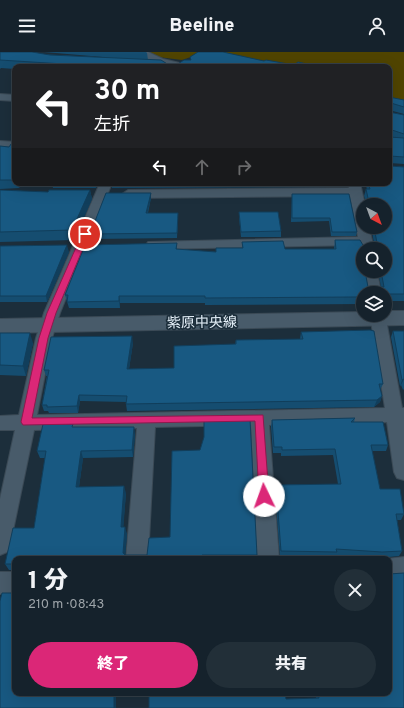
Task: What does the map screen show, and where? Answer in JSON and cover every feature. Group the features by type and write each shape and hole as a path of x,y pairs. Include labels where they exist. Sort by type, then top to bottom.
{"street":[{"path":"140,52 158,64"},
{"path":"142,64 158,64"},
{"path":"0,97 12,98"},
{"path":"0,144 12,145"},
{"path":"86,194 104,189 355,187 365,242"},
{"path":"0,545 48,325 104,189"},
{"path":"143,245 356,245"},
{"path":"64,247 96,246"},
{"name":"紫原中央線","path":"0,326 356,318"},
{"name":"紫原中央線","path":"392,318 404,318"},
{"path":"380,322 399,415 404,472"},
{"path":"0,423 399,415"},
{"path":"260,417 268,556"},
{"path":"136,556 146,421"},
{"path":"392,568 404,567"},
{"path":"0,584 12,583"}],"shaded area":[{"path":"144,52 404,52 404,103 392,99 392,64 238,64 194,56 182,60 142,55"}],"building":[{"path":"0,52 32,52 50,55 161,60 167,64 64,64 0,60"},
{"path":"198,52 223,52 264,61 266,60 288,64 178,64 184,60 191,60 190,57"},
{"path":"298,62 307,64 295,64"},
{"path":"392,98 404,100 404,107 392,103"},
{"path":"392,113 404,115 404,134 392,130"},
{"path":"392,137 404,138 404,157 392,156"},
{"path":"12,144 12,180 0,180 0,146 9,147"},
{"path":"392,166 404,167 404,294 392,294 392,286 384,286 382,278 392,278 392,242 377,242 375,234 392,234 392,198 368,198 366,189 370,189 369,186 392,186"},
{"path":"0,190 48,192 49,190 90,190 72,230 0,232"},
{"path":"106,193 151,193 146,213 178,213 177,233 90,234"},
{"path":"292,194 349,194 356,232 332,232 330,218 292,218"},
{"path":"239,212 278,212 281,231 241,232"},
{"path":"335,240 360,240 361,242 356,242 356,278 366,278 368,286 356,286 356,297 205,298 205,296 119,296 119,301 67,302 68,295 65,295 85,245 177,243 176,249 216,252 216,248 243,248 242,242 283,241 285,249 336,249"},
{"path":"67,245 46,296 0,296 0,246"},
{"path":"374,331 383,384 379,384 382,396 377,400 126,404 127,396 79,395 77,406 47,407 47,405 42,405 49,370 44,370 51,337 132,336 127,369 174,368 174,346 236,344 236,340 303,339 301,332"},
{"path":"393,331 404,331 404,379 402,380"},
{"path":"0,333 30,333 23,366 0,365"},
{"path":"355,418 351,422 383,422 388,445 371,445 380,489 400,489 404,514 396,514 402,551 382,552 336,549 337,552 281,551 276,485 341,484 335,449 282,450 282,447 274,447 272,420"},
{"path":"250,419 257,555 12,556 12,564 5,564 13,528 34,528 46,451 37,451 43,424 73,424 72,427 134,427 132,450 81,451 76,487 124,486 121,527 125,527 123,553 125,555 147,555 149,538 170,537 172,451 200,450 204,437 204,420"},
{"path":"404,573 404,708 149,708 149,696 286,696 286,699 319,698 319,696 392,696 392,574"},
{"path":"2,593 12,593 12,696 114,696 114,708 0,708 0,601"}],"route":[{"path":"85,234 52,313 44,338 26,422 146,421 260,417 264,496"}]}
